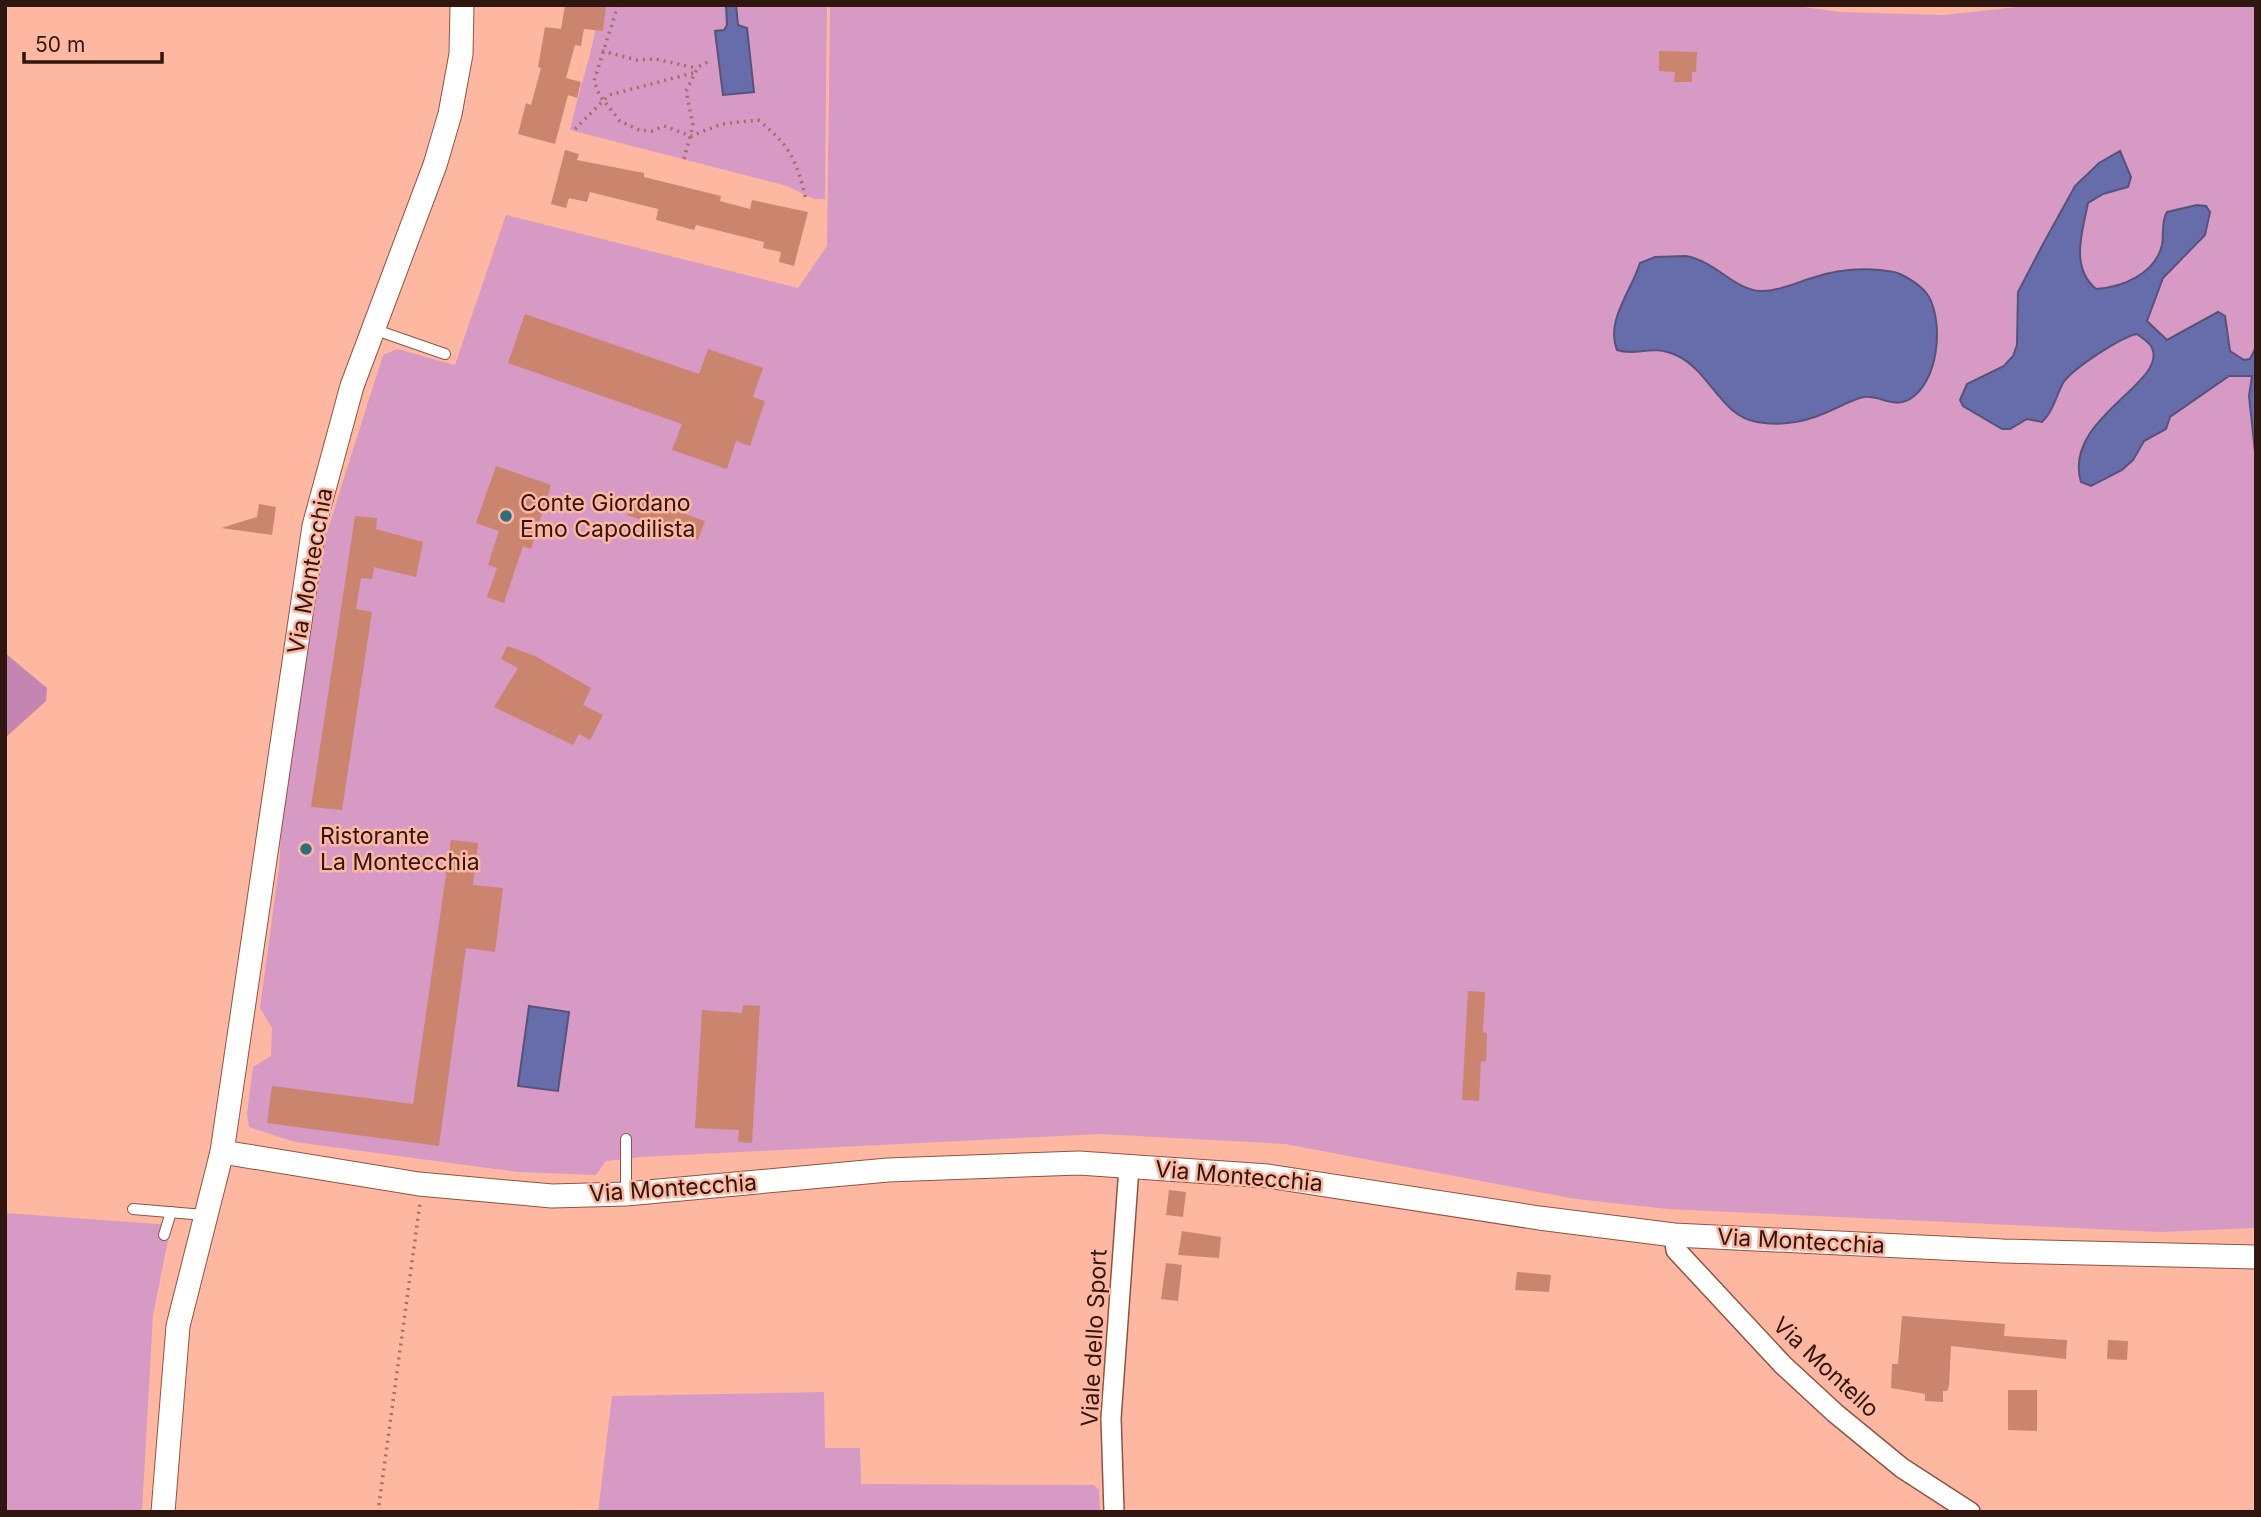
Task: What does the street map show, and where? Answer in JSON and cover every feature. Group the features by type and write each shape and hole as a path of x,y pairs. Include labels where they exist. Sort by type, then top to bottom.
{"street":[{"name":"Via Montecchia","path":"163,1512 178,1326 222,1152 314,526 352,386 435,165 450,114 461,54 462,5"},
{"name":"Via Montecchia","path":"222,1152 419,1184 510,1194 626,1194 888,1170 1079,1163 1268,1176 1454,1202 1539,1218 1674,1235 2003,1251 2256,1257"},
{"name":"Viale dello Sport","path":"1114,1512 1111,1418 1129,1167"},
{"name":"Via Montello","path":"1674,1235 1676,1250 1783,1365 1902,1468 1970,1512"}],"lane":[{"path":"373,328 445,354"},
{"path":"626,1139 626,1194"},
{"path":"133,1209 205,1215"},
{"path":"164,1235 171,1212"}],"path":[{"path":"618,5 594,81 603,101 620,121 639,130 652,131 664,126 691,136 730,122 758,120 787,147 796,160 806,200"},
{"path":"603,51 637,60 655,59 698,67"},
{"path":"684,159 693,125 686,90 693,73 710,61"},
{"path":"575,129 603,101 625,89 693,73"},
{"path":"378,1512 421,1194"}],"shaded area":[{"path":"599,5 827,5 825,199 814,199 787,186 570,130"},
{"path":"830,5 1789,5 1840,12 1943,15 2036,5 2256,5 2256,1228 2160,1232 1668,1209 1576,1199 1285,1144 1100,1134 642,1157 606,1161 596,1175 518,1172 295,1142 249,1127 247,1114 253,1067 271,1056 272,1028 260,1008 279,867 283,805 319,557 383,355 397,349 455,365 506,215 798,288 827,246"},
{"path":"5,653 47,688 46,701 5,738"},
{"path":"5,1213 171,1225 153,1315 142,1512 5,1512"},
{"path":"824,1392 825,1448 860,1448 861,1484 1094,1485 1099,1490 1100,1512 598,1512 612,1396"}],"water":[{"path":"726,5 736,5 738,25 747,28 754,92 723,95 715,31 724,30 727,25"},
{"path":"2120,151 2131,177 2128,187 2103,194 2088,203 2080,249 2083,270 2096,289 2127,282 2153,264 2162,245 2163,223 2167,212 2197,205 2206,206 2210,212 2205,235 2163,278 2147,321 2167,340 2218,312 2225,316 2230,351 2244,360 2250,359 2256,347 2256,461 2249,396 2252,376 2229,376 2170,417 2166,429 2144,441 2133,460 2122,470 2091,486 2081,482 2079,460 2086,439 2099,421 2145,375 2153,361 2151,346 2137,334 2109,347 2068,377 2042,422 2027,419 2010,429 2002,429 1963,406 1960,400 1967,384 2004,366 2013,356 2017,345 2018,292 2042,246 2075,186 2099,163"},
{"path":"1686,256 1697,259 1743,286 1761,291 1846,270 1880,270 1900,274 1924,290 1934,309 1936,352 1927,380 1919,391 1904,402 1864,397 1797,422 1767,423 1745,418 1725,403 1699,372 1678,356 1652,350 1617,350 1614,328 1640,263 1655,257"},
{"path":"529,1006 569,1012 558,1091 518,1086"}],"building":[{"path":"565,5 606,5 603,31 584,29 581,46 575,45 566,78 581,82 577,98 568,95 555,144 518,134 526,103 531,105 541,68 538,67 545,27 561,29"},
{"path":"1659,51 1697,52 1696,72 1692,72 1692,82 1674,82 1675,72 1659,71"},
{"path":"565,150 579,154 577,160 644,173 644,177 721,196 720,201 750,209 752,200 808,212 794,266 779,262 781,252 763,248 764,242 696,225 694,230 656,220 658,209 590,192 587,202 569,198 566,208 551,204"},
{"path":"525,314 699,374 708,349 763,368 753,397 765,401 750,446 736,441 727,469 672,450 682,424 508,363"},
{"path":"496,466 551,485 531,549 523,546 504,603 487,597 497,568 488,565 499,531 476,523"},
{"path":"634,496 705,521 698,540 627,515"},
{"path":"259,504 276,507 272,535 221,528 257,517"},
{"path":"355,516 377,518 376,529 423,542 416,577 374,567 372,579 361,578 356,609 372,612 342,810 311,807"},
{"path":"507,646 535,656 591,688 583,705 603,715 590,740 579,734 573,745 494,707 518,668 501,659"},
{"path":"451,840 478,843 473,885 503,888 495,952 466,948 439,1146 267,1123 272,1086 413,1104"},
{"path":"1468,991 1485,992 1483,1032 1487,1033 1486,1062 1481,1061 1479,1101 1462,1100"},
{"path":"743,1005 760,1006 752,1143 738,1142 739,1130 695,1128 702,1010 742,1013"},
{"path":"1169,1190 1186,1192 1183,1217 1166,1215"},
{"path":"1182,1231 1221,1237 1219,1258 1178,1255"},
{"path":"1166,1263 1182,1265 1178,1301 1161,1299"},
{"path":"1517,1272 1551,1275 1549,1292 1515,1290"},
{"path":"1902,1316 2005,1324 2004,1336 2067,1340 2066,1359 1951,1346 1949,1386 1947,1391 1943,1391 1943,1402 1925,1401 1925,1394 1891,1388 1892,1364 1898,1364"},
{"path":"2108,1340 2128,1341 2127,1360 2107,1359"},
{"path":"2008,1390 2037,1390 2037,1431 2008,1430"}],"place":[{"name":"Conte Giordano Emo Capodilista","path":"506,516"},
{"name":"Ristorante La Montecchia","path":"306,849"}]}
